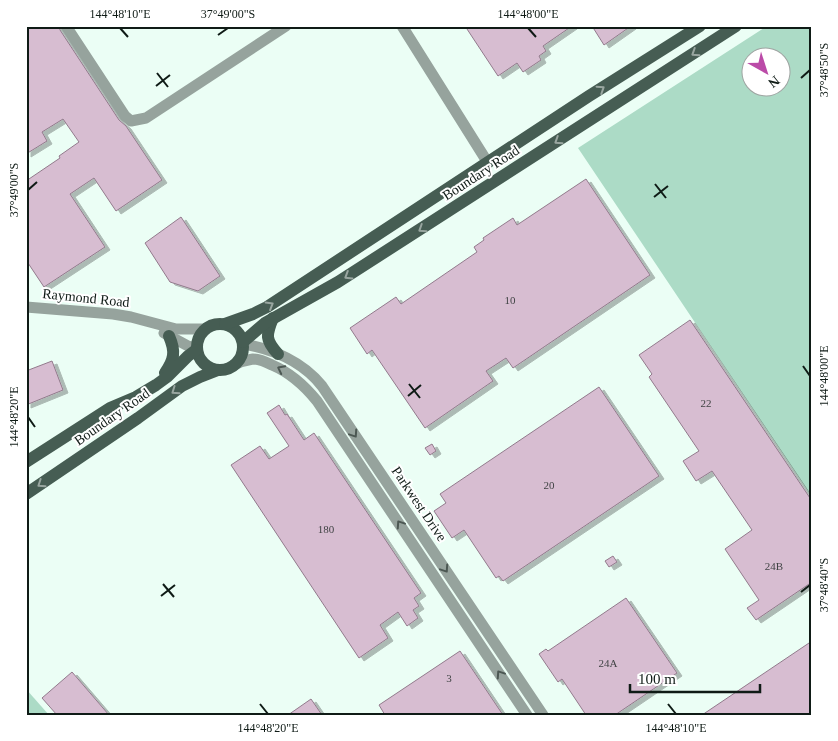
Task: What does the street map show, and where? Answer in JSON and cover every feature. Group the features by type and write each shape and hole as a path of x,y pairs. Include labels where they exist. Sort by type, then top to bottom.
{"main road":[{"name":"Boundary Road","path":"225,324 253,314 267,306 700,26"},
{"name":"Boundary Road","path":"243,343 251,334 273,318 338,282 736,26"},
{"path":"273,318 268,331 268,337 270,345 278,354"},
{"path":"214,324 225,324 235,329 243,343 242,354 234,365 227,369 218,370 209,368 202,362 196,349 198,338 204,329 214,324"},
{"path":"156,385 171,364 174,356 170,336"},
{"name":"Boundary Road","path":"26,462 110,408 136,397 156,385 196,349"},
{"name":"Boundary Road","path":"26,494 182,386 218,370"}],"street":[{"path":"66,26 130,121 146,118 286,26"},
{"path":"402,26 488,162"},
{"name":"Raymond Road","path":"26,307 113,314 176,328 204,329"},
{"name":"Raymond Road","path":"143,321 196,349"},
{"name":"Parkwest Drive","path":"243,343 278,354 297,363 317,380 543,715"},
{"name":"Parkwest Drive","path":"234,365 250,359 282,369 300,382 317,401 527,715"},
{"path":"387,505 397,498"}],"green space":[{"path":"767,26 812,26 812,497 578,148"},
{"path":"26,689 49,715 26,715"}],"building":[{"path":"26,26 59,26 119,120 126,126 162,180 116,211 94,178 70,194 105,247 44,287 26,260 26,181 60,158 59,156 79,142 63,119 42,132 47,141 26,154"},
{"path":"465,26 572,26 543,46 546,51 539,56 541,60 523,72 517,63 498,76"},
{"path":"592,26 631,26 604,45"},
{"path":"586,179 650,275 513,368 506,358 486,371 493,381 425,428 372,350 367,354 350,328 396,297 401,304 477,252 474,247 484,240 483,238 513,218 517,225"},
{"path":"181,217 220,276 198,291 170,282 145,243"},
{"path":"690,320 812,501 812,582 756,620 747,608 759,600 725,549 752,530 712,471 696,481 683,461 699,451 649,377 652,374 639,355"},
{"path":"52,361 63,390 26,405 26,371"},
{"path":"599,387 659,476 503,581 499,576 496,578 464,530 452,538 434,511 446,503 440,494"},
{"path":"279,405 304,440 314,433 421,593 414,598 419,606 413,610 418,618 407,626 398,612 380,625 388,638 359,658 231,465 260,446 269,459 289,446 267,413"},
{"path":"432,444 436,451 430,455 425,448"},
{"path":"613,556 617,562 609,567 605,561"},
{"path":"626,598 677,673 615,715 586,715 562,679 558,682 539,654 546,649 548,651"},
{"path":"812,641 812,715 702,715"},
{"path":"460,651 503,715 385,715 379,705"},
{"path":"72,672 109,715 57,715 42,698"},
{"path":"311,699 322,715 288,715"}]}
